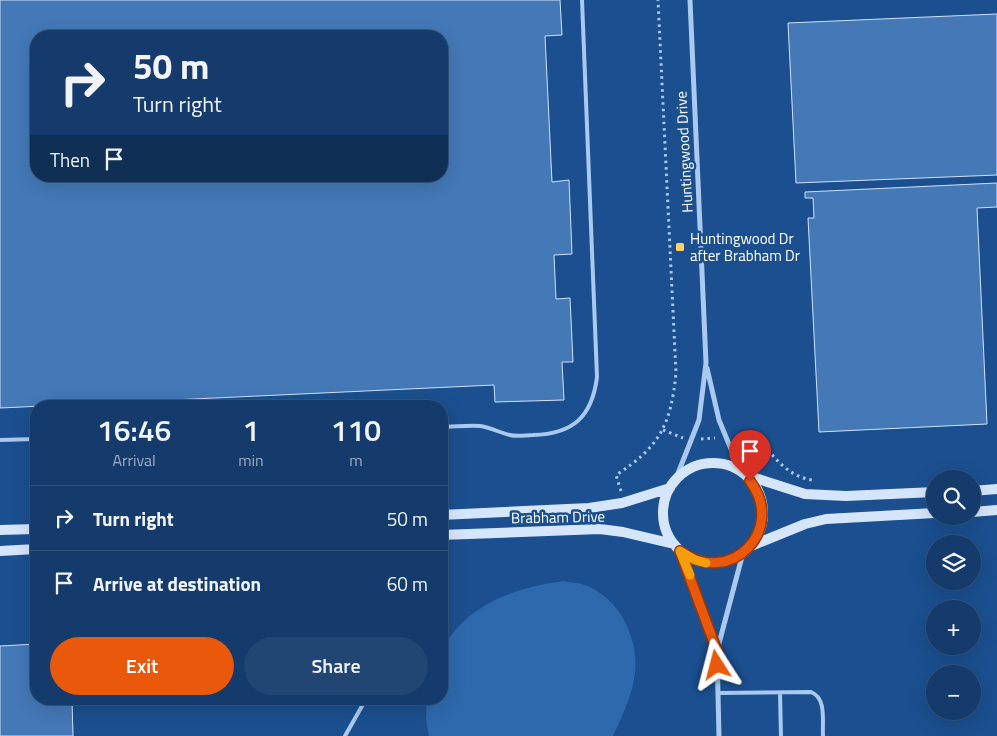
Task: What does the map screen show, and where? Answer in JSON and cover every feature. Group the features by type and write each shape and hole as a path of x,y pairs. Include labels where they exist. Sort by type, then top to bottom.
{"main road":[{"path":"926,492 846,496 805,494 720,464 705,464 692,468 672,485 664,502 664,517 667,531 677,548 695,560 711,563 728,561 747,550 805,524 826,519 926,514"},
{"path":"742,473 759,494 763,509 762,525 747,550"},
{"name":"Brabham Drive","path":"448,514 580,509 622,503 672,485"},
{"path":"981,491 997,490"},
{"path":"981,511 997,510"},
{"path":"0,530 30,529"},
{"name":"Brabham Drive","path":"448,535 600,529 623,532 677,548"},
{"path":"0,551 30,550"}],"street":[{"name":"Huntingwood Drive","path":"672,485 699,420 706,363 690,0"},
{"name":"Huntingwood Drive","path":"706,363 714,402 726,438 742,473"},
{"path":"677,548 717,651"},
{"path":"720,736 717,651 747,550"}],"lane":[{"path":"448,427 481,426 511,436 554,434 566,431 583,414 595,390 582,0"},
{"path":"0,440 30,439"},
{"path":"780,692 781,736"},
{"path":"718,693 811,692 817,694 821,700 823,736"},
{"path":"345,736 363,705"}],"path":[{"path":"622,503 616,475 637,461 662,430 673,406 676,374 658,0"},
{"path":"662,430 679,438 691,440 758,436 776,460 801,478 817,480"}],"shaded area":[{"path":"564,581 581,584 596,590 606,597 625,622 635,652 634,680 626,707 613,736 429,736 426,720 427,705 448,705 448,639 460,624 486,605 517,591"}],"building":[{"path":"0,0 560,0 562,35 545,36 552,182 569,180 572,254 554,255 556,299 570,298 573,362 562,362 564,400 495,402 494,385 172,400 30,400 30,407 0,408"},
{"path":"997,14 997,175 796,183 788,23"},
{"path":"997,183 997,207 977,208 987,424 819,432 808,218 814,218 813,198 805,198 805,192"},
{"path":"30,644 30,705 72,705 73,736 0,736 0,646"}],"slow traffic":[{"path":"690,575 680,551 695,560 706,563"}],"place":[{"name":"Huntingwood Dr after Brabham Dr","path":"680,247"}],"route":[{"path":"717,665 717,651 680,551 695,560 711,563 728,561 743,553 755,540 762,525 762,502 750,481"}]}
